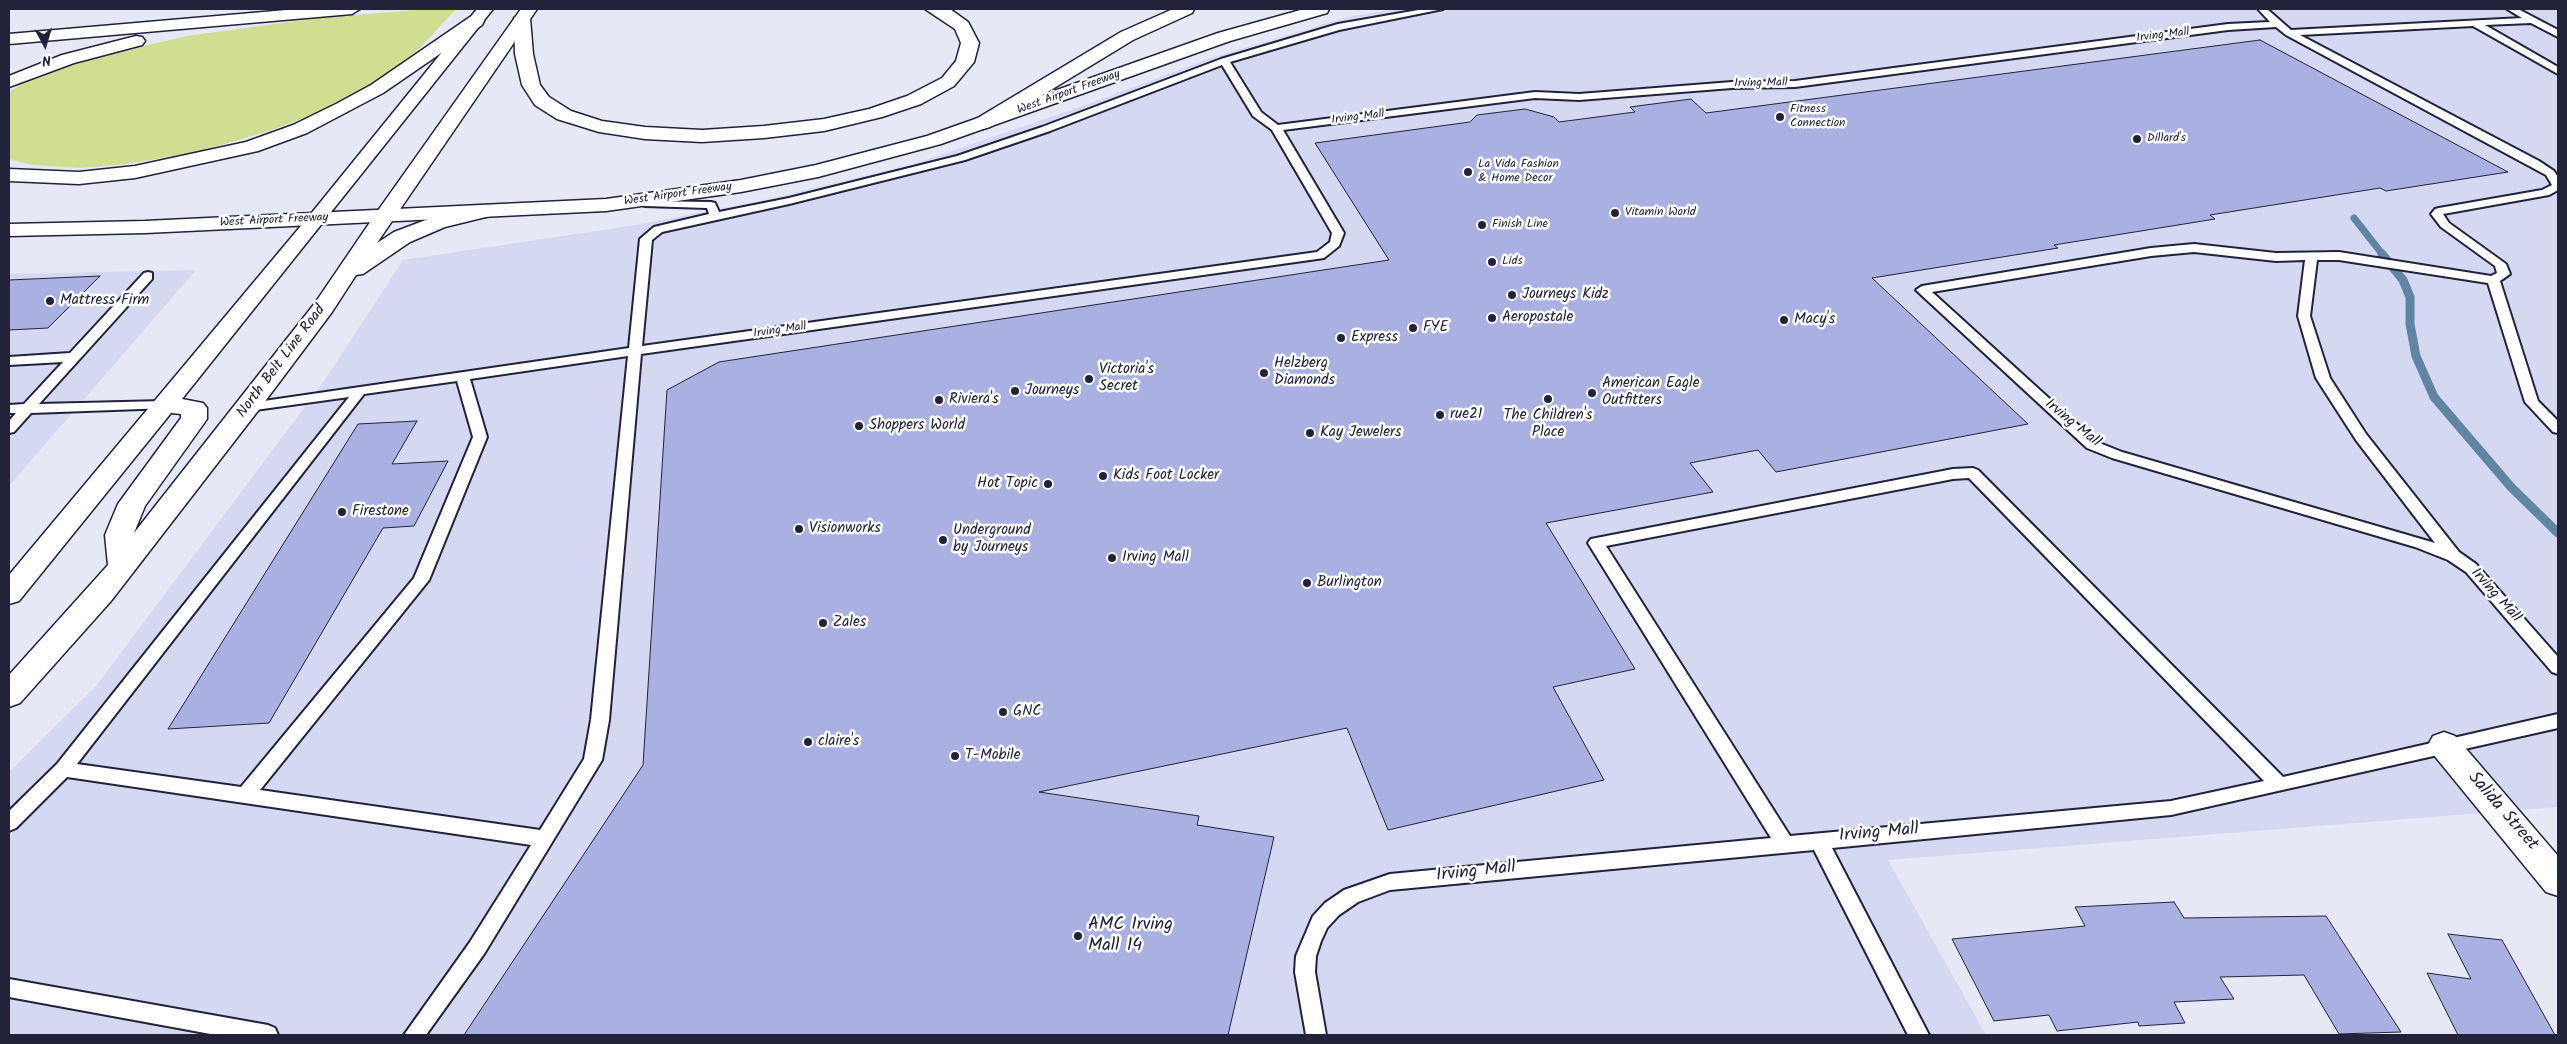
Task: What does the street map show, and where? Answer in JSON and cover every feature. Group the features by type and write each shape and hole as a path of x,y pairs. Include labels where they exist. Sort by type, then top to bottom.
{"main road":[{"path":"9,24 168,9"},
{"path":"9,40 352,9"},
{"path":"526,14 524,54 531,85 542,101 564,115 599,126 645,134 702,136 764,132 824,125 875,113 906,102 948,82 965,62 970,43 962,26 944,13 933,9"},
{"path":"983,123 1126,36 1186,9"},
{"name":"West Airport Freeway","path":"9,230 145,227 606,205 741,186 818,171 934,140 1216,40 1321,9"},
{"path":"9,82 68,58 114,46 216,26 310,12"},
{"name":"North Belt Line Road","path":"9,695 101,594 248,407 342,279 526,14"},
{"path":"9,175 79,178 135,172 251,147 300,129 343,108 377,88 481,15"},
{"path":"9,594 317,219 481,15"},
{"path":"342,279 374,254 402,237 438,222 487,211"},
{"path":"123,567 119,535 132,504 194,419 194,408 164,405"},
{"name":"Salida Street","path":"2444,745 2558,881"}],"lane":[{"path":"414,1035 477,948 593,760 600,720 646,239 658,228 788,202 961,158 1046,129 1224,62 1338,27 1382,17 1438,9"},
{"path":"2262,9 2289,33 2535,163 2550,173 2558,184 2545,193 2438,211 2437,214 2445,225 2500,264 2504,274 2493,280 2532,402 2558,429"},
{"path":"2512,9 2558,34"},
{"path":"2289,33 2533,20"},
{"name":"Irving Mall","path":"248,407 636,350 1320,255 1335,244 1338,233 1276,128 1535,96 1579,96 1732,85 1795,84 2228,27 2278,24"},
{"path":"2475,24 2558,71"},
{"path":"1224,62 1257,114 1276,128"},
{"path":"606,205 662,202 711,205 715,216"},
{"name":"Irving Mall","path":"2493,280 2361,259 2311,256 2276,257 2208,249 2179,249 1922,290 2084,438 2101,449 2420,543 2453,556 2472,568 2558,668"},
{"path":"2311,256 2304,316 2323,378 2361,437 2453,556"},
{"path":"9,429 148,276"},
{"path":"9,361 76,357"},
{"path":"246,796 421,580 480,437 462,376"},
{"path":"9,823 63,769 360,391"},
{"path":"9,410 164,405"},
{"path":"1784,843 1596,543 1935,478 1973,473 2279,784"},
{"name":"Irving Mall","path":"1316,1035 1305,972 1306,956 1311,940 1320,922 1332,909 1351,896 1390,882 1784,843 2171,808 2558,720"},
{"path":"63,769 546,839"},
{"path":"1818,840 1919,1035"},
{"path":"9,988 268,1035"}],"shaded area":[{"name":"Irving Mall","path":"1395,9 2558,9 2558,807 1888,860 1986,1035 9,1035 9,772 96,686 325,380 403,260 636,225 765,200 914,164 1083,106 1211,58 1348,17"},
{"path":"196,270 9,486 9,274"}],"green space":[{"path":"430,9 456,9 418,50 382,79 328,109 269,131 194,153 119,165 79,168 32,165 9,159 9,92 21,84 61,69 100,56 187,36 317,18"}],"building":[{"name":"Irving Mall","path":"2260,40 2508,172 2386,191 2380,188 2210,215 2215,219 2054,245 2058,248 1872,278 2028,424 1776,472 1758,450 1690,463 1713,492 1546,523 1635,669 1553,687 1604,780 1388,830 1347,728 1039,792 1199,816 1197,825 1274,837 1228,1035 464,1035 643,765 667,390 719,362 1389,260 1315,143 1470,122 1477,115 1525,109 1554,117 1559,122 1635,112 1630,107 1691,99 1706,113"},
{"path":"100,276 48,328 9,330 9,280"},
{"path":"417,421 392,464 448,461 414,526 383,528 269,723 168,729 358,424"},
{"path":"2174,902 2184,918 2326,916 2401,1032 2339,1034 2304,975 2220,977 2234,999 2174,1002 2185,1023 2139,1026 2138,1022 2057,1031 2049,1015 1994,1021 1952,939 2085,926 2075,907"},
{"path":"2448,934 2502,940 2555,1035 2458,1035 2427,973 2471,979"}],"waterway":[{"path":"2354,218 2383,255"},
{"path":"2382,254 2403,280 2410,297 2410,324 2416,356 2434,397 2511,487 2558,533"}],"place":[{"name":"Fitness Connection","path":"1780,117"},
{"name":"Dillard's","path":"2137,139"},
{"name":"La Vida Fashion & Home Decor","path":"1468,172"},
{"name":"Vitamin World","path":"1615,213"},
{"name":"Finish Line","path":"1482,225"},
{"name":"Lids","path":"1492,262"},
{"name":"Journeys Kidz","path":"1512,295"},
{"name":"Mattress Firm","path":"50,301"},
{"name":"Aeropostale","path":"1492,318"},
{"name":"Macy's","path":"1784,320"},
{"name":"FYE","path":"1413,328"},
{"name":"Express","path":"1341,338"},
{"name":"Helzberg Diamonds","path":"1264,373"},
{"name":"Victoria's Secret","path":"1089,379"},
{"name":"Journeys","path":"1015,391"},
{"name":"American Eagle Outfitters","path":"1592,393"},
{"name":"The Children's Place","path":"1548,399"},
{"name":"Riviera's","path":"939,400"},
{"name":"rue21","path":"1440,415"},
{"name":"Shoppers World","path":"859,426"},
{"name":"Kay Jewelers","path":"1310,433"},
{"name":"Kids Foot Locker","path":"1103,476"},
{"name":"Hot Topic","path":"1048,484"},
{"name":"Firestone","path":"342,512"},
{"name":"Visionworks","path":"799,529"},
{"name":"Underground by Journeys","path":"943,540"},
{"name":"Irving Mall","path":"1112,558"},
{"name":"Burlington","path":"1307,583"},
{"name":"Zales","path":"823,623"},
{"name":"GNC","path":"1003,712"},
{"name":"claire's","path":"808,742"},
{"name":"T-Mobile","path":"955,756"},
{"name":"AMC Irving Mall 14","path":"1078,936"}]}
